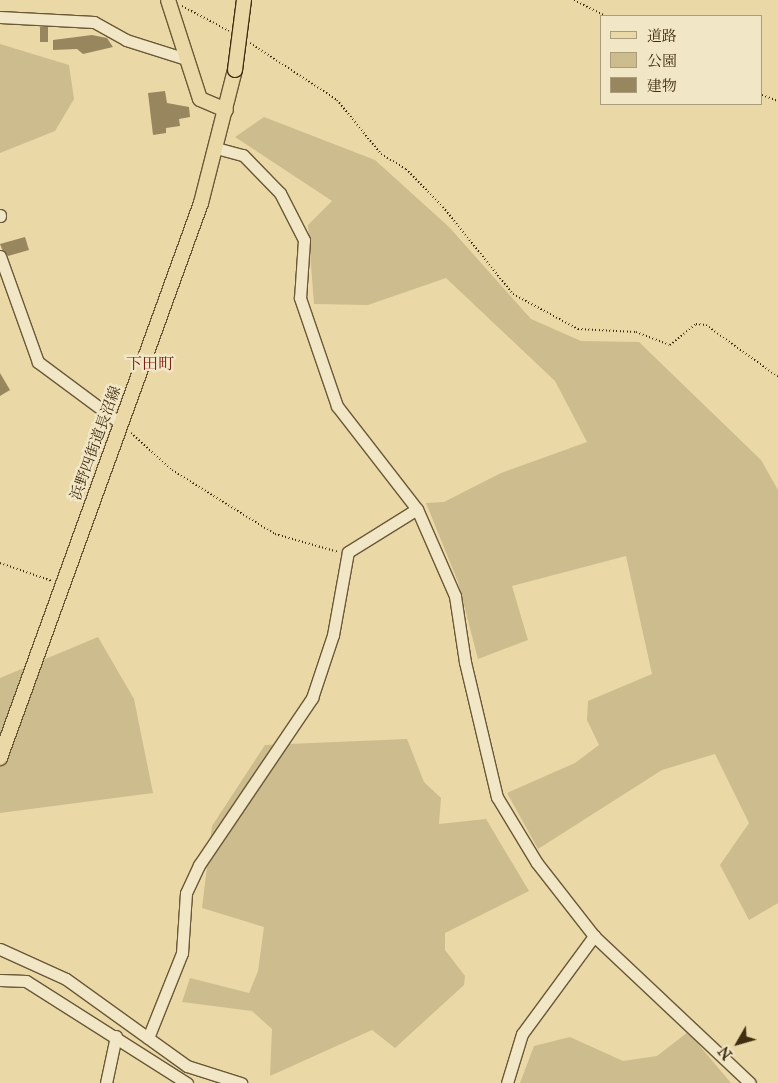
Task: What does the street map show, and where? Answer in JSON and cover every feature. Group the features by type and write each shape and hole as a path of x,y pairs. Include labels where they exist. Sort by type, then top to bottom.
{"main road":[{"path":"168,0 200,99 226,110"},
{"name":"浜野四街道長沼線","path":"0,758 216,148 236,70 244,0"}],"street":[{"path":"0,17 94,22 126,40 186,59"},
{"path":"216,148 243,155 288,207 304,240 300,298 337,406 417,509 455,596 465,662 497,797 537,863 594,936 750,1083"},
{"path":"0,256 38,362 120,423"},
{"path":"148,1038 182,953 186,893 198,865 312,698 333,635 348,552 417,509"},
{"path":"507,1083 522,1034 594,936"},
{"path":"0,949 66,979 187,1066 240,1083"},
{"path":"0,980 26,982 116,1036 187,1083"},
{"path":"106,1083 116,1036"}],"path":[{"path":"180,0 182,6 234,34"},
{"path":"574,0 603,15"},
{"path":"242,39 337,100 381,154 406,169 444,207 513,294 578,329 636,332 670,345 696,324 706,325 778,377"},
{"path":"763,95 778,101"},
{"path":"120,423 172,470 275,534 331,552 348,552"},
{"path":"0,563 62,585"}],"green space":[{"path":"0,44 69,65 74,99 55,131 0,153"},
{"path":"264,117 375,160 449,227 531,319 581,341 639,342 761,460 778,490 778,903 749,920 720,865 749,823 715,754 662,770 538,849 507,793 575,763 599,745 587,720 588,701 652,674 626,556 512,586 528,640 478,659 458,582 426,503 444,502 501,473 587,442 555,381 446,278 368,305 314,304 308,225 332,201 235,137"},
{"path":"98,637 134,699 153,793 0,813 0,678"},
{"path":"407,739 424,782 441,798 439,824 486,819 529,891 445,933 445,950 465,976 464,985 395,1048 372,1030 270,1076 272,1029 252,1011 182,1002 190,978 249,993 258,971 264,927 202,908 212,826 265,745"},
{"path":"688,1032 731,1083 520,1083 534,1046 570,1037 623,1061 657,1056"}],"building":[{"path":"40,27 48,27 48,42 40,42"},
{"path":"92,35 107,38 113,47 83,54 77,49 53,50 53,40"},
{"path":"165,91 167,103 189,107 190,117 179,119 180,126 166,128 166,133 153,135 148,93"},
{"path":"25,237 29,250 8,256 0,244"},
{"path":"0,373 10,390 0,396"}],"district":[{"name":"下田町","path":"150,364"}]}
